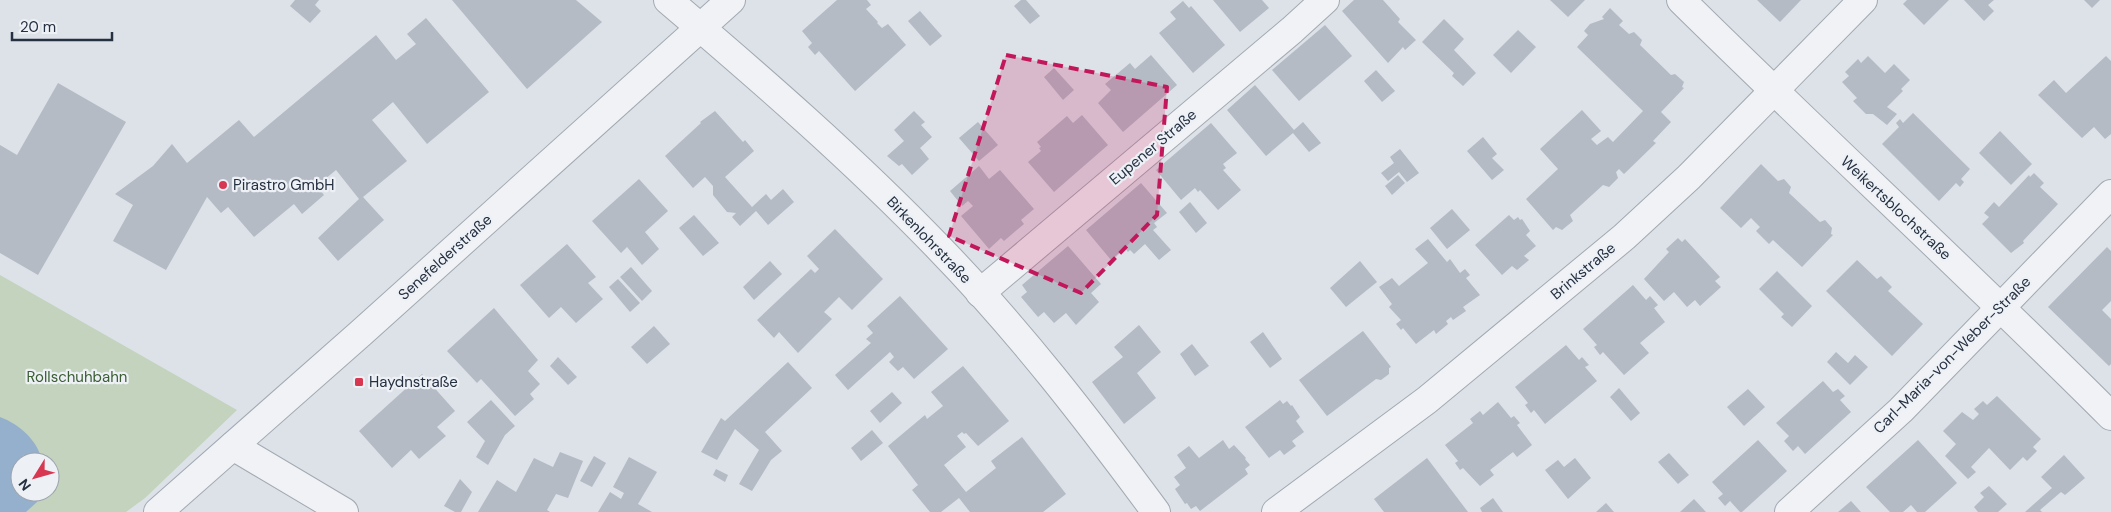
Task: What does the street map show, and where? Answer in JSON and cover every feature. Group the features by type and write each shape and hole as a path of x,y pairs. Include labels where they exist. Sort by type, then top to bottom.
{"street":[{"name":"Birkenlohrstraße","path":"668,0 849,158 939,248 1060,385 1156,512"},
{"name":"Senefelderstraße","path":"158,512 732,0"},
{"name":"Eupener Straße","path":"980,293 1292,30 1325,0"},
{"name":"Weikertsblochstraße","path":"1680,0 1772,91 2001,306 2111,416"},
{"name":"Brinkstraße","path":"1276,512 1427,400 1581,273 1689,177 1862,0"},
{"name":"Carl-Maria-von-Weber-Straße","path":"1789,512 1901,410 2111,194"},
{"path":"233,446 344,512"}],"highlighted area":[{"path":"1006,55 1167,87 1157,215 1081,293 949,236"}],"green space":[{"name":"Rollschuhbahn","path":"0,275 237,410 145,498 126,512 0,512"}],"water":[{"path":"0,417 14,424 27,434 39,452 10,452 10,502 37,502 26,512 0,512"}],"building":[{"path":"295,0 319,0 315,5 321,11 310,23 290,6"},
{"path":"452,0 576,0 602,22 527,89"},
{"path":"837,0 867,0 871,5 866,9 877,23 882,28 888,24 906,45 855,91 819,51 815,55 808,47 812,43 802,31"},
{"path":"1021,0 1026,0 1040,16 1030,24 1014,6"},
{"path":"1213,0 1262,0 1269,8 1240,32"},
{"path":"1354,0 1383,0 1400,19 1398,22 1416,40 1405,50 1403,47 1388,63 1342,11"},
{"path":"1550,0 1585,0 1568,17"},
{"path":"1757,0 1801,0 1780,22"},
{"path":"1907,0 1949,0 1924,25 1903,4"},
{"path":"1964,0 1994,0 1988,5 1994,11 1984,21"},
{"path":"2084,0 2100,0 2092,8"},
{"path":"1183,1 1189,8 1191,6 1225,45 1193,73 1159,33 1176,19 1170,12"},
{"path":"1610,8 1623,21 1619,25 1629,34 1634,32 1642,40 1640,45 1671,75 1675,74 1684,82 1682,87 1684,88 1661,112 1671,122 1653,141 1656,143 1624,174 1619,169 1616,172 1618,178 1609,187 1603,185 1570,215 1573,221 1562,230 1556,227 1553,230 1526,199 1558,169 1540,149 1582,110 1601,131 1591,139 1597,145 1608,137 1613,142 1643,111 1577,47 1588,35 1584,31 1590,24 1604,19 1602,17"},
{"path":"920,11 942,36 930,46 908,21"},
{"path":"426,18 489,92 427,144 393,102 372,120 407,161 363,197 384,220 338,261 318,238 359,199 336,170 319,184 321,186 318,188 324,195 302,214 294,204 254,237 228,207 221,213 207,197 166,270 113,241 133,205 115,194 153,166 172,144 187,163 239,120 254,137 376,35 396,60 416,44 407,34"},
{"path":"1444,19 1464,39 1454,50 1476,73 1463,86 1452,76 1454,73 1422,42"},
{"path":"1325,25 1352,56 1299,101 1272,70"},
{"path":"1518,30 1536,47 1511,73 1493,55"},
{"path":"1151,55 1177,85 1123,132 1098,103 1111,90 1105,84 1130,63 1135,69"},
{"path":"1868,56 1885,73 1894,64 1910,80 1901,89 1903,91 1887,107 1897,114 1887,125 1873,114 1866,114 1853,101 1857,98 1842,82 1849,76 1845,72 1858,59 1861,63"},
{"path":"2106,56 2111,61 2111,134 2105,139 2094,127 2082,138 2038,95 2054,80 2066,93"},
{"path":"1054,68 1074,90 1063,100 1044,77"},
{"path":"1376,70 1395,91 1382,102 1364,81"},
{"path":"58,83 126,122 38,275 0,253 0,145 17,155"},
{"path":"1255,85 1294,130 1303,122 1321,143 1309,152 1293,133 1266,156 1227,110"},
{"path":"715,111 743,142 745,140 754,151 725,177 752,207 766,194 771,200 783,189 794,202 768,225 756,211 740,226 732,217 736,213 727,212 713,195 713,186 705,177 693,188 665,156 700,122"},
{"path":"914,111 925,122 921,125 932,137 920,148 929,159 912,175 902,164 899,166 887,156 904,141 894,130"},
{"path":"1913,113 1970,169 1961,179 1964,182 1960,187 1956,183 1939,201 1882,144 1899,127 1896,123 1900,119 1903,123"},
{"path":"1082,115 1108,145 1054,192 1028,162 1041,151 1039,148 1041,147 1037,142 1067,116 1073,123"},
{"path":"978,122 998,145 979,161 959,138"},
{"path":"1211,123 1237,153 1223,164 1226,168 1223,170 1241,190 1218,210 1200,190 1198,192 1195,188 1181,200 1156,170"},
{"path":"2000,131 2032,164 2011,185 1979,153"},
{"path":"1483,137 1497,154 1492,158 1504,170 1492,180 1467,151"},
{"path":"1400,149 1419,173 1407,182 1399,172 1388,181 1381,173 1394,163 1390,157"},
{"path":"1761,164 1778,181 1784,179 1791,187 1789,193 1820,222 1825,220 1832,228 1831,234 1833,235 1802,267 1773,240 1769,244 1756,231 1760,227 1751,218 1741,228 1720,208"},
{"path":"979,166 989,179 1000,170 1034,209 1021,220 1024,224 1004,241 1001,238 989,249 961,216 973,206 968,201 962,206 950,191"},
{"path":"2034,173 2044,183 2040,187 2058,204 2023,241 2024,243 2011,253 1982,224 1989,217 1984,213 1994,202 1999,207 2029,175 2030,177"},
{"path":"1398,175 1405,183 1392,195 1385,186"},
{"path":"639,179 668,211 645,232 659,249 642,265 627,247 621,253 592,221"},
{"path":"1141,183 1167,213 1154,223 1157,227 1153,230 1171,250 1159,260 1145,244 1134,254 1130,250 1128,252 1125,248 1111,260 1086,230"},
{"path":"1190,202 1207,223 1196,233 1179,212"},
{"path":"1452,209 1470,230 1447,249 1430,228"},
{"path":"694,215 719,243 703,256 679,228"},
{"path":"1509,215 1514,220 1518,217 1520,220 1522,219 1530,231 1526,235 1536,246 1524,256 1529,260 1517,270 1512,266 1502,275 1475,245"},
{"path":"835,229 883,279 852,310 839,297 824,312 832,319 798,353 779,332 774,338 757,320 811,269 815,273 819,269 807,256"},
{"path":"1678,238 1682,242 1685,239 1720,277 1715,281 1721,287 1700,306 1695,300 1687,307 1674,292 1664,301 1644,279 1669,252 1666,249"},
{"path":"1428,239 1447,262 1450,259 1460,273 1465,269 1470,275 1466,278 1480,295 1463,307 1466,311 1453,320 1451,317 1446,321 1448,324 1436,334 1434,330 1416,344 1403,328 1401,330 1396,324 1401,320 1389,307 1392,304 1379,287 1392,278 1399,286 1428,263 1415,249"},
{"path":"567,244 596,277 588,283 603,299 576,323 561,307 549,318 520,285"},
{"path":"1068,246 1101,284 1091,293 1099,302 1076,325 1066,313 1054,323 1044,312 1038,317 1021,297 1027,292 1022,285"},
{"path":"2107,247 2111,251 2111,301 2102,310 2111,319 2111,364 2109,366 2048,307"},
{"path":"1857,260 1877,279 1881,276 1892,287 1888,291 1923,324 1892,356 1826,291"},
{"path":"770,261 782,274 754,300 743,287"},
{"path":"1360,261 1377,282 1346,307 1330,288"},
{"path":"631,267 652,291 642,301 620,277"},
{"path":"1777,271 1812,306 1792,327 1781,317 1784,314 1759,289"},
{"path":"618,279 640,303 630,312 609,287"},
{"path":"1633,285 1646,300 1650,296 1658,305 1654,308 1665,322 1640,343 1649,353 1624,375 1603,352 1600,355 1594,347 1597,345 1583,329"},
{"path":"900,296 948,349 914,379 903,367 898,371 889,362 894,357 890,352 848,390 835,375 871,343 866,339 873,333 867,326"},
{"path":"494,308 538,360 528,371 540,384 530,394 534,399 515,416 481,379 477,383 447,351"},
{"path":"1139,325 1161,352 1137,373 1156,398 1124,424 1092,382 1123,357 1114,347"},
{"path":"654,326 670,344 647,364 631,347"},
{"path":"1363,331 1391,367 1389,368 1389,374 1381,380 1376,379 1327,416 1299,380"},
{"path":"1263,332 1282,359 1270,368 1250,342"},
{"path":"1192,344 1209,366 1195,376 1180,354"},
{"path":"1566,345 1579,360 1582,357 1589,365 1585,367 1597,381 1545,424 1534,410 1531,413 1525,405 1528,403 1515,387"},
{"path":"1836,352 1848,363 1855,355 1868,367 1850,385 1827,362"},
{"path":"558,357 577,377 568,385 550,366"},
{"path":"788,362 812,388 765,432 782,451 771,460 752,491 739,484 759,450 735,429 717,460 701,452 721,418 725,421"},
{"path":"963,366 1009,421 978,446 966,433 962,432 957,436 966,447 944,465 966,492 996,468 991,461 1022,437 1066,494 1043,512 970,512 959,498 941,512 930,512 912,490 918,485 888,446 925,415 927,419 943,406 931,392"},
{"path":"422,374 455,411 437,427 446,436 419,459 411,450 392,468 359,431"},
{"path":"1823,381 1833,392 1838,389 1845,396 1840,400 1851,412 1805,454 1798,446 1793,451 1784,441 1789,436 1776,423"},
{"path":"1619,388 1640,413 1631,421 1610,397"},
{"path":"1748,389 1765,407 1744,426 1727,407"},
{"path":"892,392 902,403 880,423 870,411"},
{"path":"1997,396 2041,439 2033,447 2037,451 2027,461 2023,457 2010,470 1989,448 1971,467 1976,472 1968,479 1945,456 1956,444 1943,431 1962,412 1973,420 1979,414 1974,409 1983,401 1987,405"},
{"path":"491,400 515,426 505,435 488,465 476,457 485,441 467,422"},
{"path":"1280,400 1283,404 1287,401 1292,405 1300,417 1296,421 1304,432 1292,441 1296,446 1284,455 1280,450 1269,458 1245,427"},
{"path":"1498,402 1511,418 1514,416 1520,423 1517,425 1532,445 1517,457 1513,452 1490,470 1494,475 1480,486 1463,468 1460,470 1455,463 1458,461 1445,445 1473,423 1470,419 1480,411 1483,415"},
{"path":"872,430 883,443 861,461 851,448"},
{"path":"1223,440 1229,449 1234,445 1246,458 1250,465 1245,469 1248,474 1200,511 1196,506 1191,509 1187,503 1185,504 1175,489 1180,485 1174,477 1186,468 1177,455 1189,446 1199,458"},
{"path":"1758,440 1787,471 1740,512 1730,501 1725,506 1718,498 1723,494 1712,482"},
{"path":"1918,440 1957,483 1925,512 1917,512 1911,505 1903,512 1890,512 1866,487"},
{"path":"560,452 583,461 568,498 556,494 547,510 550,512 478,512 497,480 516,492 534,458 553,467"},
{"path":"1669,453 1689,475 1678,484 1658,462"},
{"path":"2064,455 2085,478 2065,495 2061,492 2040,510 2042,512 2025,512 2052,488 2041,477"},
{"path":"594,456 606,463 592,487 580,481"},
{"path":"629,457 657,472 638,504 652,512 598,512 610,492 621,499 624,493 613,487"},
{"path":"1427,458 1468,512 1384,512 1374,499"},
{"path":"1575,458 1591,478 1568,499 1545,470 1558,460 1564,467"},
{"path":"716,469 728,475 725,482 713,475"},
{"path":"460,479 472,492 461,512 455,512 444,506"},
{"path":"1989,486 2007,504 1998,512 1978,512 1974,507 1984,497 1980,493"},
{"path":"1493,498 1503,512 1482,512 1480,508"},
{"path":"1694,499 1706,512 1680,512"},
{"path":"1851,501 1861,512 1838,512"},
{"path":"1606,503 1614,512 1596,512"}],"place":[{"name":"Pirastro GmbH","path":"223,185"},
{"name":"Haydnstraße","path":"359,382"}]}
